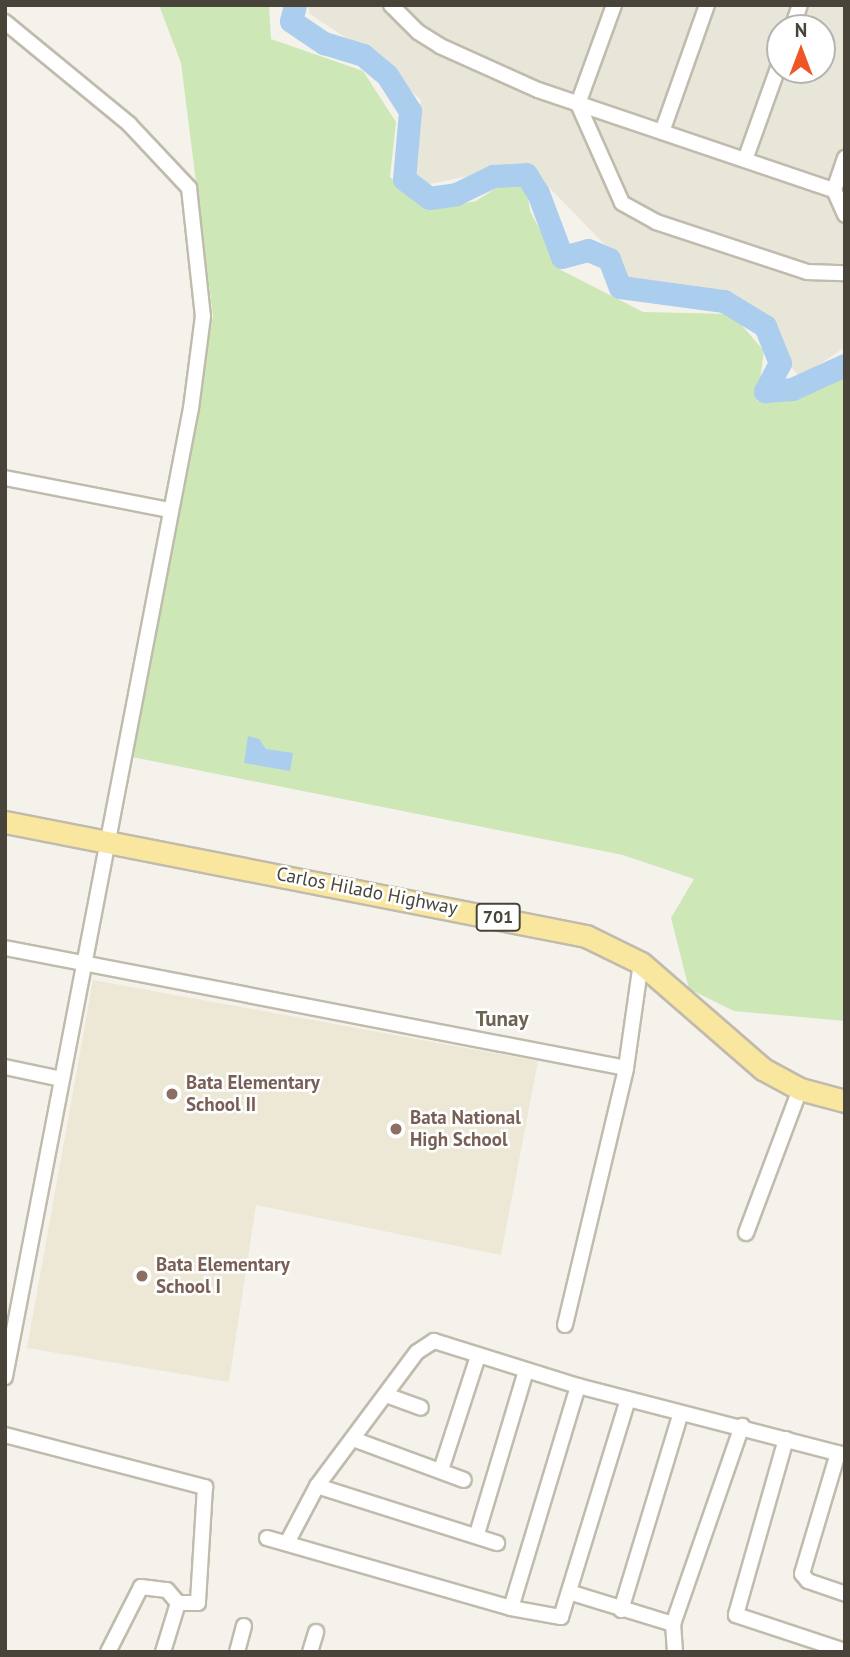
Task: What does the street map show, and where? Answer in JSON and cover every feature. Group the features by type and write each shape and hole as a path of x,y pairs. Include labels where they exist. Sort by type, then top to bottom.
{"main road":[{"name":"Carlos Hilado Highway","path":"5,822 586,936 641,963 733,1046 800,1089 845,1101"}],"street":[{"path":"391,5 418,32 440,46 578,104 834,190"},
{"path":"614,5 578,104 622,203 634,213 807,272 845,273"},
{"path":"662,132 707,5"},
{"path":"5,22 129,124 189,188 203,316 170,510 105,840 5,1377"},
{"path":"745,160 772,84"},
{"path":"845,158 834,190 845,215"},
{"path":"5,478 170,510"},
{"path":"5,948 626,1068"},
{"path":"565,1325 626,1068 641,963"},
{"path":"5,1067 61,1079"},
{"path":"746,1233 800,1089"},
{"path":"288,1541 317,1486 428,1342 578,1386 742,1426 841,1454 803,1574 808,1581 845,1594"},
{"path":"441,1469 478,1356"},
{"path":"477,1534 526,1371"},
{"path":"511,1608 578,1386"},
{"path":"386,1395 421,1408"},
{"path":"267,1538 288,1541 556,1619 565,1615 628,1399"},
{"path":"621,1610 681,1413"},
{"path":"675,1652 673,1623 742,1426"},
{"path":"5,1435 205,1487 198,1602 178,1603"},
{"path":"786,1438 737,1615 845,1651"},
{"path":"353,1439 441,1469 464,1480"},
{"path":"317,1486 477,1534 496,1544"},
{"path":"108,1652 141,1587 167,1590 178,1603"},
{"path":"572,1593 621,1610 673,1623"},
{"path":"163,1652 178,1603"},
{"path":"237,1652 244,1626"},
{"path":"310,1652 316,1632"}],"shaded area":[{"path":"308,5 845,5 845,347 801,377 786,363 774,324 727,294 630,282 611,251 531,169 503,169 430,184 411,173 421,100 366,51 310,14"},
{"path":"93,980 538,1061 501,1255 256,1205 229,1382 27,1348"}],"green space":[{"path":"159,5 269,5 271,39 363,71 396,122 390,177 426,210 476,201 507,181 526,183 530,211 561,270 643,312 732,314 764,351 757,401 810,392 845,375 845,1021 734,1011 689,989 671,918 694,879 623,855 127,756 213,316 181,63"}],"water":[{"path":"248,736 259,739 266,749 293,753 290,771 244,763"}],"waterway":[{"path":"295,5 291,21 324,43 363,55 387,75 410,111 404,179 429,198 456,194 493,176 526,174 538,193 562,257 588,250 609,259 620,287 724,301 765,326 780,363 765,391 792,389 845,365"}],"place":[{"name":"Bata Elementary School II","path":"172,1094"},
{"name":"Bata National High School","path":"396,1129"},
{"name":"Bata Elementary School I","path":"142,1276"}],"district":[{"name":"Tunay","path":"502,1019"}]}
